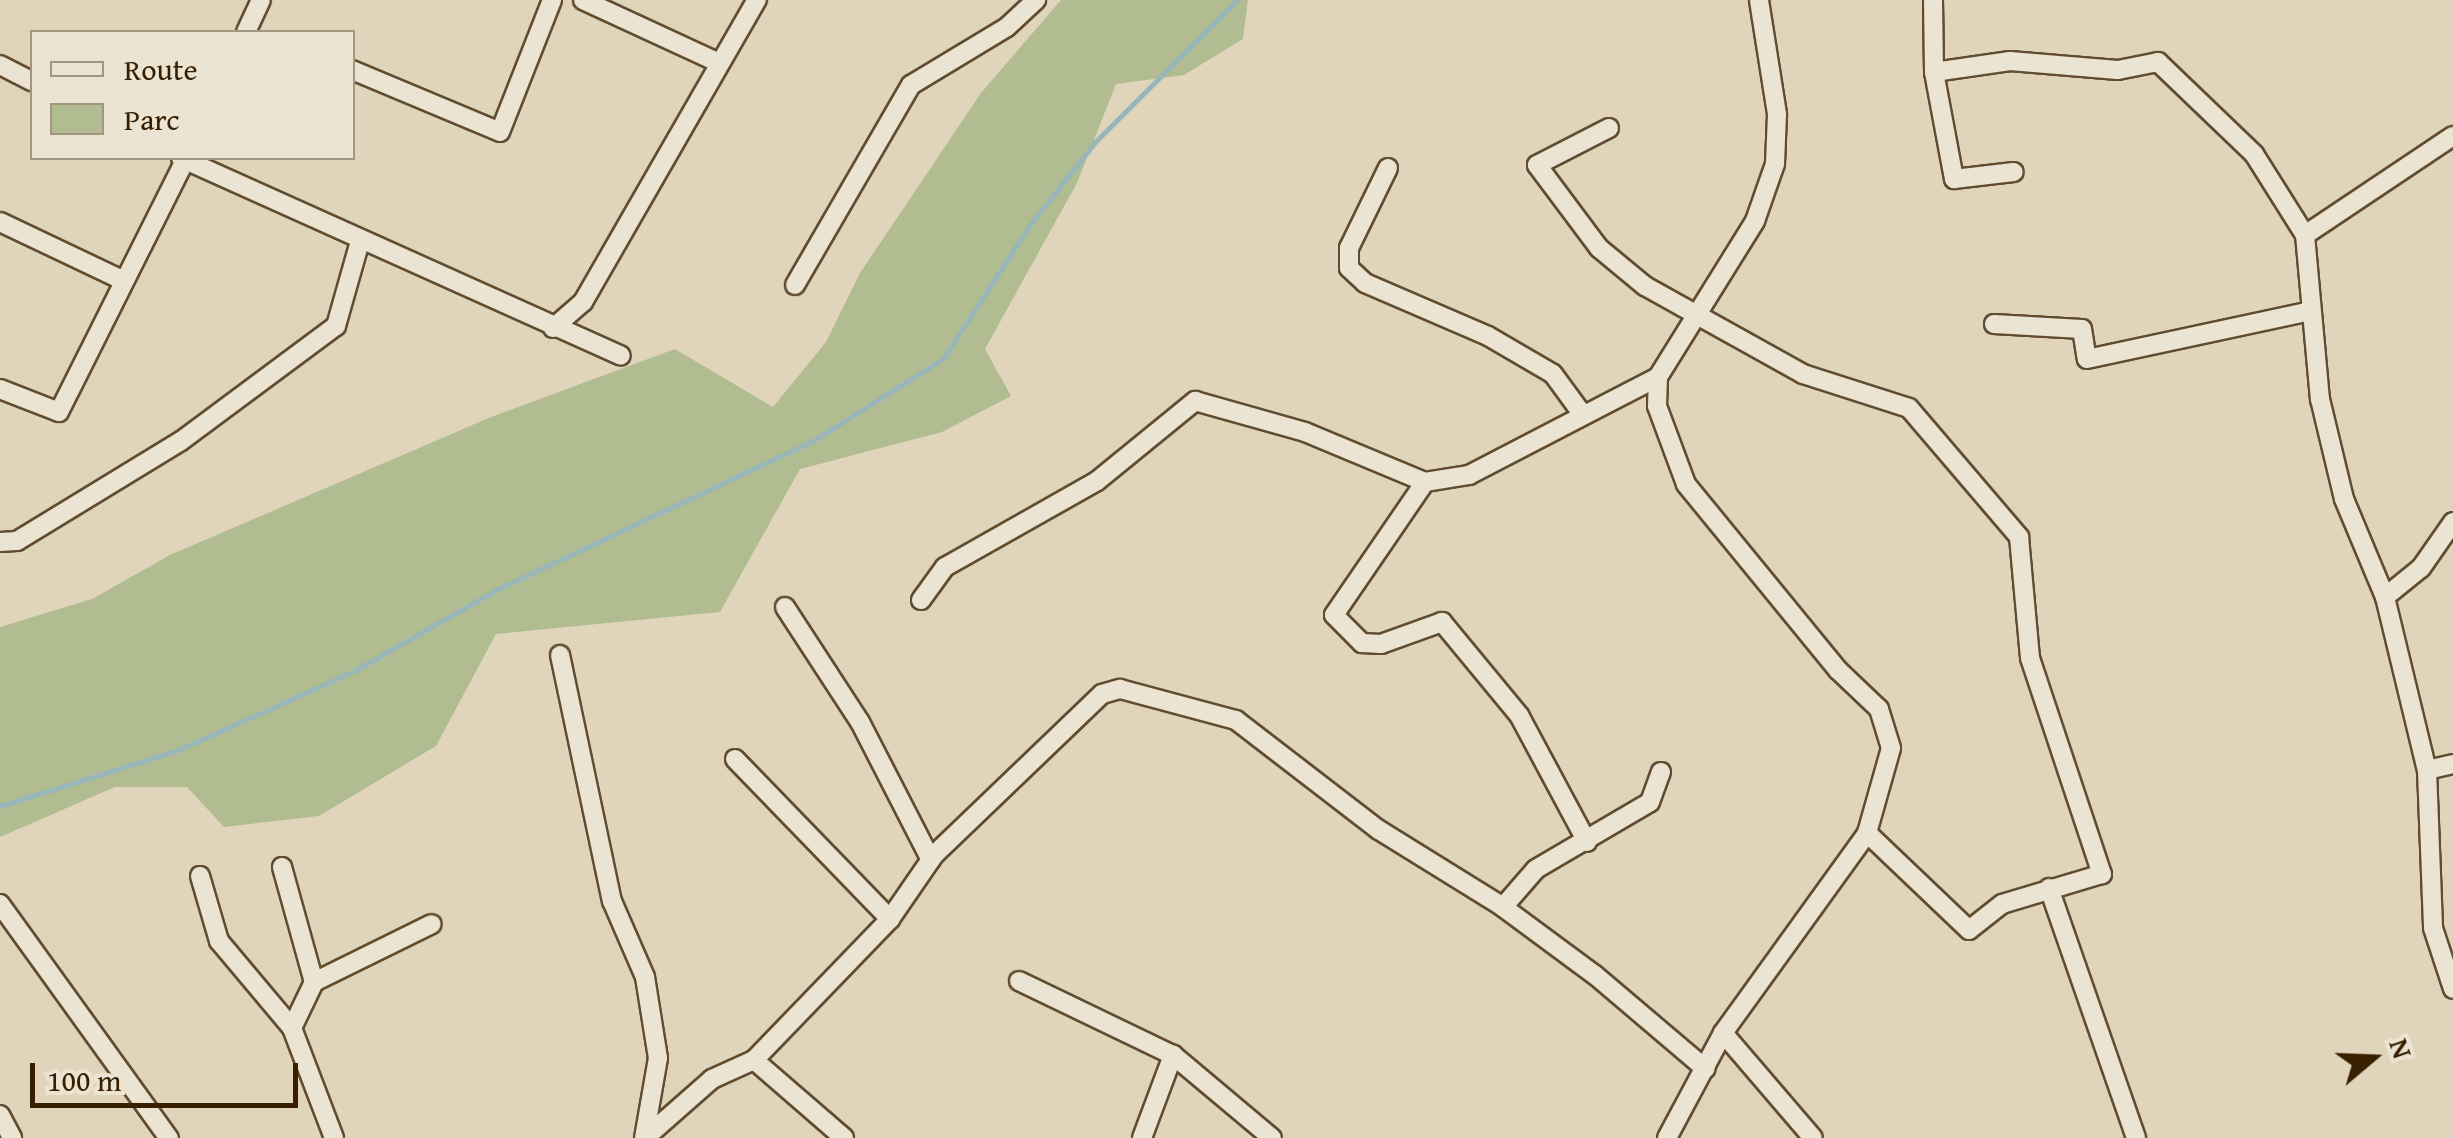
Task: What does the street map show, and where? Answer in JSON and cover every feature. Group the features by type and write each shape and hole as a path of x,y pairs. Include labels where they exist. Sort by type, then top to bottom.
{"street":[{"path":"253,30 261,0"},
{"path":"355,71 500,132 552,0"},
{"path":"583,0 717,62"},
{"path":"552,328 583,302 717,62 757,0"},
{"path":"794,285 911,85 1007,26 1036,0"},
{"path":"920,600 945,567 1097,480 1195,400 1305,432 1424,482 1469,475 1658,377 1755,222 1775,164 1777,114 1759,0"},
{"path":"1933,0 1934,72 1954,180 2014,172"},
{"path":"1934,72 2010,61 2118,70 2158,62 2254,154 2305,236 2320,399 2344,500 2386,596 2427,770 2433,928 2453,988"},
{"path":"0,65 30,81"},
{"path":"1609,128 1537,166 1598,248 1645,286 1803,374 1909,408 2019,536 2030,658 2102,874 2002,904 1969,930 1867,833"},
{"path":"2305,236 2453,136"},
{"path":"0,390 59,412 183,160"},
{"path":"188,160 360,242 620,356"},
{"path":"1388,168 1349,248 1349,268 1365,284 1488,336 1553,374 1582,415"},
{"path":"0,222 124,281"},
{"path":"0,542 17,541 181,441 336,326 360,242"},
{"path":"1994,324 2082,329 2087,359 2311,311"},
{"path":"1658,377 1662,434 1686,484 1886,721 1888,762 1867,833 1723,1033 1667,1138"},
{"path":"1424,482 1334,615 1362,643 1381,644 1442,622 1519,714 1587,842"},
{"path":"2386,596 2421,568 2453,522"},
{"path":"785,608 860,722 931,860"},
{"path":"560,655 612,901 644,978 658,1058 644,1138"},
{"path":"644,1138 712,1079 754,1060 890,918 931,860 1102,694 1120,689 1236,720 1379,830 1504,907 1706,1069"},
{"path":"735,759 890,918"},
{"path":"2427,770 2453,764"},
{"path":"1504,907 1536,869 1650,802 1661,772"},
{"path":"282,867 314,982"},
{"path":"200,876 219,941 292,1028 334,1138"},
{"path":"2049,888 2136,1138"},
{"path":"0,904 169,1138"},
{"path":"292,1028 314,982 432,924"},
{"path":"1019,981 1173,1055 1272,1138"},
{"path":"1723,1033 1813,1138"},
{"path":"1142,1138 1173,1055"},
{"path":"754,1060 844,1138"},
{"path":"0,1115 12,1138"}],"green space":[{"path":"1061,0 1248,0 1243,39 1184,75 1116,84 1077,183 985,349 1011,396 942,432 800,469 720,612 496,634 436,746 319,816 224,827 187,787 115,787 0,837 0,627 92,599 170,555 491,417 675,349 773,407 826,342 860,273 981,93"}],"waterway":[{"path":"0,806 176,751 354,671 498,589 811,442 943,359 1029,226 1095,142 1237,0"}]}
